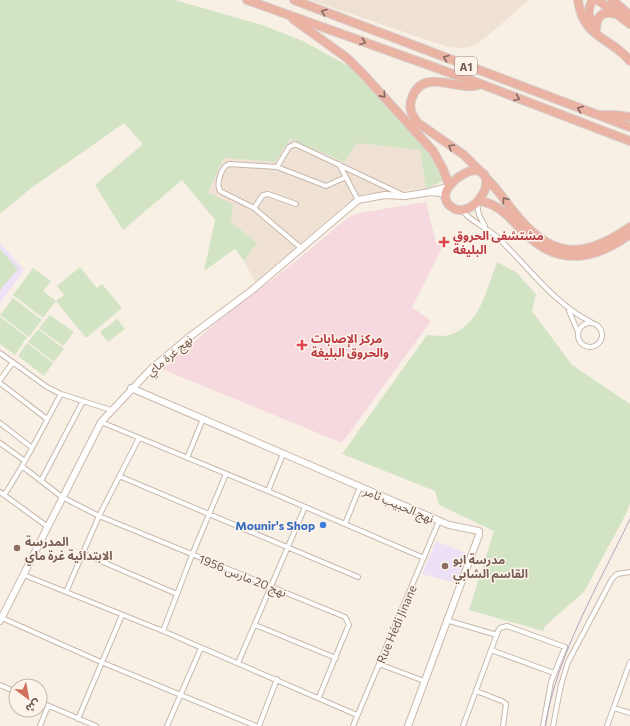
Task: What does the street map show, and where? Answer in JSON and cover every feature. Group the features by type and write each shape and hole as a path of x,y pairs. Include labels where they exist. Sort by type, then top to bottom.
{"highway":[{"name":"A1","path":"247,0 481,84 630,141"},
{"name":"A1","path":"294,0 630,127"},
{"path":"578,0 582,16 591,30 624,54 630,61"},
{"path":"630,24 619,14 594,0 589,8 589,16 596,29 630,54"},
{"path":"612,0 630,15"},
{"path":"596,29 598,18 602,13 619,14"},
{"path":"290,16 311,34 347,58 433,151 443,169 448,189 449,204 455,209 462,210 469,208 477,201 486,186 484,175 476,170 464,172 457,177 448,189"},
{"path":"481,84 470,87 441,81 427,82 419,87 413,94 410,107 413,116 418,123 458,151 484,175 532,231 542,240 557,247 574,250 589,248 608,241 630,227"},
{"path":"598,116 610,114 630,117"},
{"path":"477,201 492,204 501,209 534,242 561,254 575,256 594,254 613,247 630,234"}],"street":[{"path":"278,167 289,147 295,144 405,196"},
{"path":"338,163 358,200"},
{"path":"301,248 254,208 219,189 218,184 225,166 229,164 278,167 326,186 346,177"},
{"name":"نهج غرة ماي","path":"1,619 101,422 131,388 183,342 251,291 358,200 385,195 405,196 448,189"},
{"path":"254,208 264,195 268,194 296,204"},
{"path":"477,201 479,215 485,226 566,307 598,325 602,331 602,338 597,345 590,347 582,344 566,307"},
{"path":"462,210 467,217 485,226"},
{"path":"578,332 583,324 591,322"},
{"path":"0,353 37,381 61,394 111,410"},
{"path":"0,380 13,362"},
{"path":"0,383 47,419"},
{"name":"نهج الحبيب ثامر","path":"131,388 439,521 455,527 477,530 479,533 408,726"},
{"path":"48,527 2,493 23,467 31,447 61,394"},
{"path":"41,481 83,401"},
{"path":"187,458 203,419"},
{"path":"101,422 268,491 424,558"},
{"path":"0,423 31,447"},
{"path":"66,592 99,516 139,438"},
{"path":"0,443 25,461"},
{"path":"268,491 283,454"},
{"name":"نهج 20 مارس 1956","path":"23,467 62,497 99,516 345,617 349,625 319,697"},
{"path":"163,631 192,555 226,474"},
{"path":"120,476 358,577"},
{"path":"345,524 360,487"},
{"path":"238,663 306,507"},
{"name":"Rue Hédi Jinane","path":"352,726 439,521"},
{"path":"82,553 177,594"},
{"path":"552,726 563,676 571,655 612,579 617,574 630,572"},
{"path":"24,575 163,631 319,697 357,715"},
{"path":"78,719 122,615"},
{"path":"1,619 180,695 258,726 277,679"},
{"path":"446,620 497,635"},
{"path":"255,625 336,658"},
{"path":"463,726 500,628 507,626 565,647 554,673 543,726"},
{"path":"167,726 201,648"},
{"path":"491,650 554,673"},
{"path":"608,726 630,662"},
{"path":"378,664 424,681"},
{"path":"476,691 506,704 503,726"},
{"path":"48,706 96,726"},
{"path":"614,708 630,713"}],"shaded area":[{"path":"310,0 529,0 484,39 470,47 460,48 448,47"},
{"path":"290,139 343,162 357,143 420,150 426,189 364,194 344,206 255,282 244,261 257,243 231,222 208,194 224,158 275,162"},
{"name":"مركز الإصابات والحروق البليغة","path":"426,202 436,243 443,246 412,307 431,321 342,443 162,369 230,311 286,269 350,216 359,213"},
{"path":"0,243 24,270 0,303"},
{"name":"مدرسة ابو القاسم الشابي","path":"436,541 469,554 456,583 422,574"}],"green space":[{"path":"0,0 175,0 262,25 303,41 350,67 423,146 441,169 443,180 426,189 420,150 357,143 344,162 290,139 275,162 224,158 208,193 233,204 231,222 257,243 244,261 235,249 204,271 215,220 182,180 123,230 95,185 143,144 124,123 30,189 0,214"},
{"path":"0,249 18,269 0,290"},
{"path":"497,262 516,272 536,294 532,311 572,365 630,404 630,503 627,512 584,592 545,626 543,631 469,610 494,531 439,505 435,491 342,454 427,335 447,336 460,330 475,315 486,294"},
{"path":"80,267 97,288 102,284 122,308 86,338 56,301 64,295 57,286"},
{"path":"33,268 51,281 43,291 56,301 43,318 13,295"},
{"path":"13,298 42,320 29,337 0,315"},
{"path":"50,315 74,332 63,346 39,328"},
{"path":"0,317 27,337 15,355 0,344"},
{"path":"117,319 125,329 108,342 100,332"},
{"path":"38,329 64,349 54,362 28,342"},
{"path":"27,343 53,363 44,376 18,356"}],"tram line":[{"path":"545,726 559,672 569,646 592,594 630,519"}],"place":[{"name":"مشتشفى الحروق البليغة","path":"444,242"},
{"name":"مركز الإصابات والحروق البليغة","path":"302,345"},
{"name":"Mounir's Shop","path":"323,525"},
{"name":"المدرسة الابتدائية غرة ماي","path":"17,548"},
{"name":"مدرسة ابو القاسم الشابي","path":"445,566"}]}
